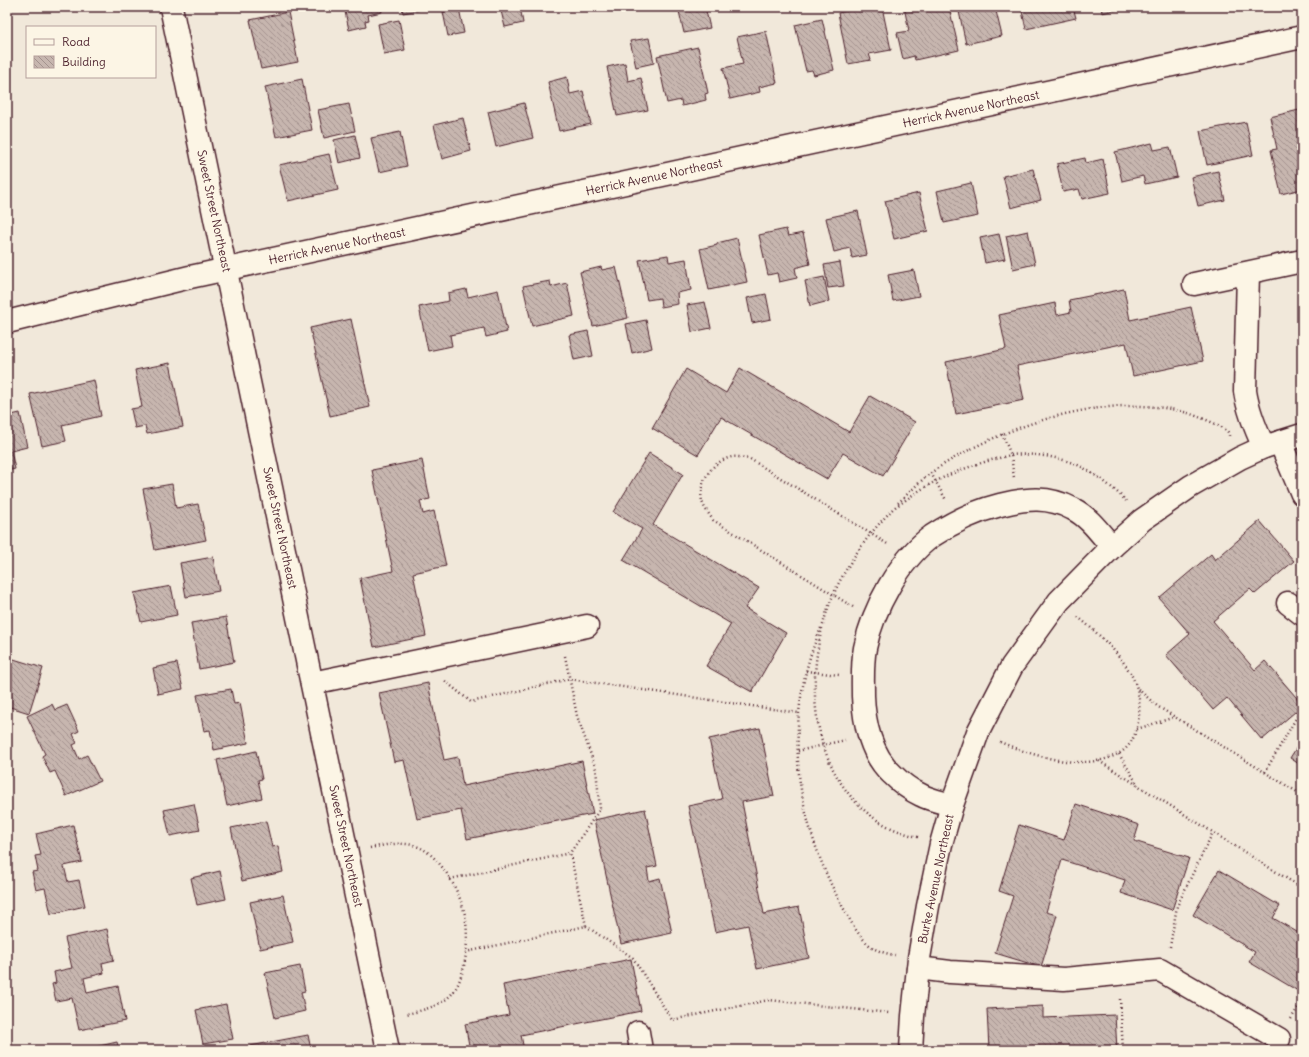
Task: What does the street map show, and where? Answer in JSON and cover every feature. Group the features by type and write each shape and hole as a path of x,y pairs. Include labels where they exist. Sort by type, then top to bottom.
{"street":[{"name":"Sweet Street Northeast","path":"171,7 388,1050"},
{"name":"Herrick Avenue Northeast","path":"7,322 175,280 1302,37"},
{"path":"1194,284 1302,261"},
{"path":"1248,273 1245,391 1247,405 1251,419 1272,444 1302,494"},
{"name":"Burke Avenue Northeast","path":"911,1050 919,963 928,906 941,844 952,805 978,732 1012,666 1059,601 1112,547 1142,520 1191,486 1240,458 1272,444 1302,435"},
{"path":"952,805 922,795 905,785 890,772 882,761 869,735 864,706 863,677 865,649 874,620 888,588 909,558 931,537 957,521 986,509 1017,501 1036,499 1056,501 1075,510 1091,522 1112,547"},
{"path":"312,683 587,626"},
{"path":"919,963 950,972 1064,979 1160,970 1279,1039"}],"path":[{"path":"919,963 874,949 864,940 850,920 837,898 824,869 806,812 800,782 798,751 799,713 806,671 813,646 834,595 850,564 871,534 891,511 931,473 965,452 1002,434 1047,419 1081,411 1117,407 1143,407 1175,410 1202,417 1227,430 1240,458"},
{"path":"1002,434 1011,455 1017,501"},
{"path":"891,511 913,494 936,480 961,470 1011,455 1049,456 1071,462 1089,471 1122,497 1142,520"},
{"path":"874,620 713,520 702,502 703,482 707,474 714,466 723,460 732,457 750,459 909,558"},
{"path":"931,473 957,521"},
{"path":"978,732 1007,745 1040,756 1077,762 1098,761 1119,754 1128,747 1134,739 1137,729 1139,703 1137,688 1130,673 1109,645 1084,621 1059,601"},
{"path":"824,621 818,646 815,672 815,697 823,745 831,767 842,786 871,816 889,827 941,844"},
{"path":"450,879 570,853 600,809 596,769 577,716 559,631"},
{"path":"806,671 863,677"},
{"path":"441,677 471,702 569,679 799,713"},
{"path":"1137,688 1157,706 1302,795"},
{"path":"1265,772 1302,708"},
{"path":"1137,729 1175,716"},
{"path":"798,751 869,735"},
{"path":"1119,754 1139,785"},
{"path":"1098,761 1139,785 1302,888"},
{"path":"1166,973 1177,906 1213,832"},
{"path":"347,853 396,843 408,844 420,848 432,856 442,867 459,896 465,914 466,952 460,980 454,993 433,1007 418,1012 382,1019"},
{"path":"570,853 586,926 633,958 672,1020 769,1000 913,1016"},
{"path":"466,952 586,926"},
{"path":"1118,974 1123,1050"}],"building":[{"path":"344,7 381,7 382,12 368,15 369,20 365,21 366,26 349,30"},
{"path":"402,7 419,7 419,10 403,13"},
{"path":"500,7 520,7 523,23 505,27"},
{"path":"678,7 705,7 710,28 684,33"},
{"path":"866,7 882,7 891,50 869,54 871,60 848,64 838,13"},
{"path":"904,7 949,7 959,50 915,60 914,56 903,59 897,33 909,31"},
{"path":"958,7 995,7 1002,36 966,44"},
{"path":"1021,7 1073,7 1076,18 1026,29"},
{"path":"1101,7 1129,7 1102,13"},
{"path":"459,8 464,33 448,36 443,12"},
{"path":"288,12 298,62 261,69 250,20"},
{"path":"822,19 834,70 814,75 812,70 806,71 795,25"},
{"path":"399,20 405,50 384,54 378,24"},
{"path":"766,31 777,83 759,87 760,92 730,99 723,68 743,64 737,37"},
{"path":"649,38 654,63 636,67 630,41"},
{"path":"698,47 708,93 705,94 706,100 682,106 681,100 667,103 657,56"},
{"path":"625,63 628,81 641,78 648,110 617,116 607,67"},
{"path":"567,77 570,94 583,91 591,124 559,131 548,82"},
{"path":"302,79 312,130 276,137 265,87"},
{"path":"524,103 533,138 496,147 488,112"},
{"path":"349,104 355,131 324,138 318,110"},
{"path":"1299,110 1302,122 1302,189 1281,194 1271,150 1277,149 1270,117"},
{"path":"463,118 471,151 442,159 434,125"},
{"path":"1246,122 1253,155 1207,165 1200,131"},
{"path":"400,132 407,166 379,172 371,138"},
{"path":"355,135 360,158 339,163 334,140"},
{"path":"1152,143 1154,150 1170,147 1177,177 1145,184 1143,176 1122,181 1115,152"},
{"path":"329,154 338,190 288,201 279,165"},
{"path":"1085,158 1086,163 1103,159 1110,193 1082,199 1079,189 1063,192 1057,164"},
{"path":"1033,169 1041,200 1011,208 1003,176"},
{"path":"1218,171 1225,200 1198,206 1191,177"},
{"path":"971,183 978,216 944,223 937,191"},
{"path":"919,193 928,231 894,239 885,201"},
{"path":"858,211 867,255 852,258 850,248 834,252 826,218"},
{"path":"786,229 788,236 803,233 810,264 795,268 797,278 779,282 777,273 768,275 759,235"},
{"path":"1028,231 1035,264 1013,269 1006,236"},
{"path":"999,234 1005,259 985,263 980,238"},
{"path":"737,238 747,282 709,290 700,249"},
{"path":"668,255 669,262 686,259 691,290 677,293 678,304 661,307 660,298 647,300 639,260"},
{"path":"840,262 844,286 828,288 824,265"},
{"path":"601,267 602,270 616,267 628,318 593,326 580,272"},
{"path":"914,270 919,296 893,301 888,275"},
{"path":"824,277 829,301 810,306 805,281"},
{"path":"550,281 551,287 567,283 574,316 532,326 523,286"},
{"path":"466,289 468,297 498,290 507,332 486,337 484,328 450,335 452,346 428,351 419,307 449,301 448,293"},
{"path":"1124,289 1130,320 1191,307 1203,361 1133,376 1126,343 1017,366 1024,400 956,414 946,362 1006,349 999,315 1055,303 1057,315 1071,312 1069,300"},
{"path":"766,294 771,319 752,323 747,298"},
{"path":"705,302 711,328 692,332 687,305"},
{"path":"351,319 370,407 330,416 310,328"},
{"path":"646,320 652,348 632,353 626,324"},
{"path":"588,331 593,356 574,360 569,335"},
{"path":"170,363 183,427 147,434 145,426 135,428 131,409 142,407 135,370"},
{"path":"740,368 849,432 870,396 915,422 883,476 843,453 827,479 721,417 698,455 652,428 686,369 726,393"},
{"path":"94,380 101,416 62,425 66,441 42,446 30,394"},
{"path":"20,413 27,447 11,451 15,469 7,471 7,416"},
{"path":"649,453 683,474 653,525 759,588 745,608 786,633 752,692 706,666 731,624 623,560 642,529 613,512"},
{"path":"422,460 430,499 420,501 423,514 434,511 446,566 413,573 426,636 374,647 360,578 393,571 372,470"},
{"path":"172,484 176,508 198,504 206,540 155,550 143,489"},
{"path":"1260,521 1294,561 1255,594 1250,589 1213,621 1255,670 1265,661 1302,704 1302,706 1262,740 1227,698 1213,710 1166,655 1190,634 1159,598 1211,554 1215,560"},
{"path":"213,557 219,591 186,597 180,563"},
{"path":"171,586 177,615 141,622 134,593"},
{"path":"226,617 234,662 199,669 191,623"},
{"path":"7,657 43,668 29,713 7,706"},
{"path":"177,663 183,689 158,694 153,668"},
{"path":"428,683 444,760 458,757 463,786 582,761 593,814 467,839 461,810 417,819 404,760 394,762 379,693"},
{"path":"231,689 234,704 240,703 248,743 214,750 210,730 204,731 197,695"},
{"path":"52,704 55,710 67,705 79,731 73,734 77,743 73,745 79,759 87,755 100,781 66,796 55,771 50,773 42,756 45,754 27,716"},
{"path":"760,728 774,796 742,802 764,914 799,907 809,958 757,969 748,925 715,932 688,806 722,799 709,739"},
{"path":"1302,739 1302,766 1290,758"},
{"path":"256,751 262,779 258,780 262,798 227,806 217,760"},
{"path":"194,804 200,830 170,836 164,810"},
{"path":"1076,804 1139,825 1134,841 1189,858 1172,910 1121,893 1125,880 1062,860 1046,912 1057,915 1041,967 995,953 1013,896 999,891 1019,825 1064,840"},
{"path":"645,809 657,866 647,868 649,881 660,878 672,933 621,944 594,820"},
{"path":"266,821 272,847 278,846 283,872 242,881 231,828"},
{"path":"73,825 82,862 64,866 68,882 79,880 85,906 51,914 45,888 36,890 32,872 38,871 35,856 41,855 36,834"},
{"path":"1219,870 1280,906 1273,918 1302,935 1302,985 1298,991 1249,962 1255,952 1193,915"},
{"path":"220,871 226,899 197,905 191,878"},
{"path":"283,895 293,942 260,949 250,902"},
{"path":"107,929 114,960 102,963 104,973 84,978 87,993 118,986 125,1021 79,1030 72,998 56,1001 52,984 56,983 54,972 72,968 65,938"},
{"path":"631,959 641,1011 521,1035 524,1050 470,1050 465,1024 509,1015 503,985"},
{"path":"300,966 305,991 301,992 305,1011 275,1018 265,973"},
{"path":"226,1004 233,1039 203,1044 196,1010"},
{"path":"1043,1006 1043,1018 1115,1015 1117,1050 989,1050 987,1009"},
{"path":"308,1035 311,1050 250,1050 250,1046"},
{"path":"117,1042 119,1050 82,1050"}]}
